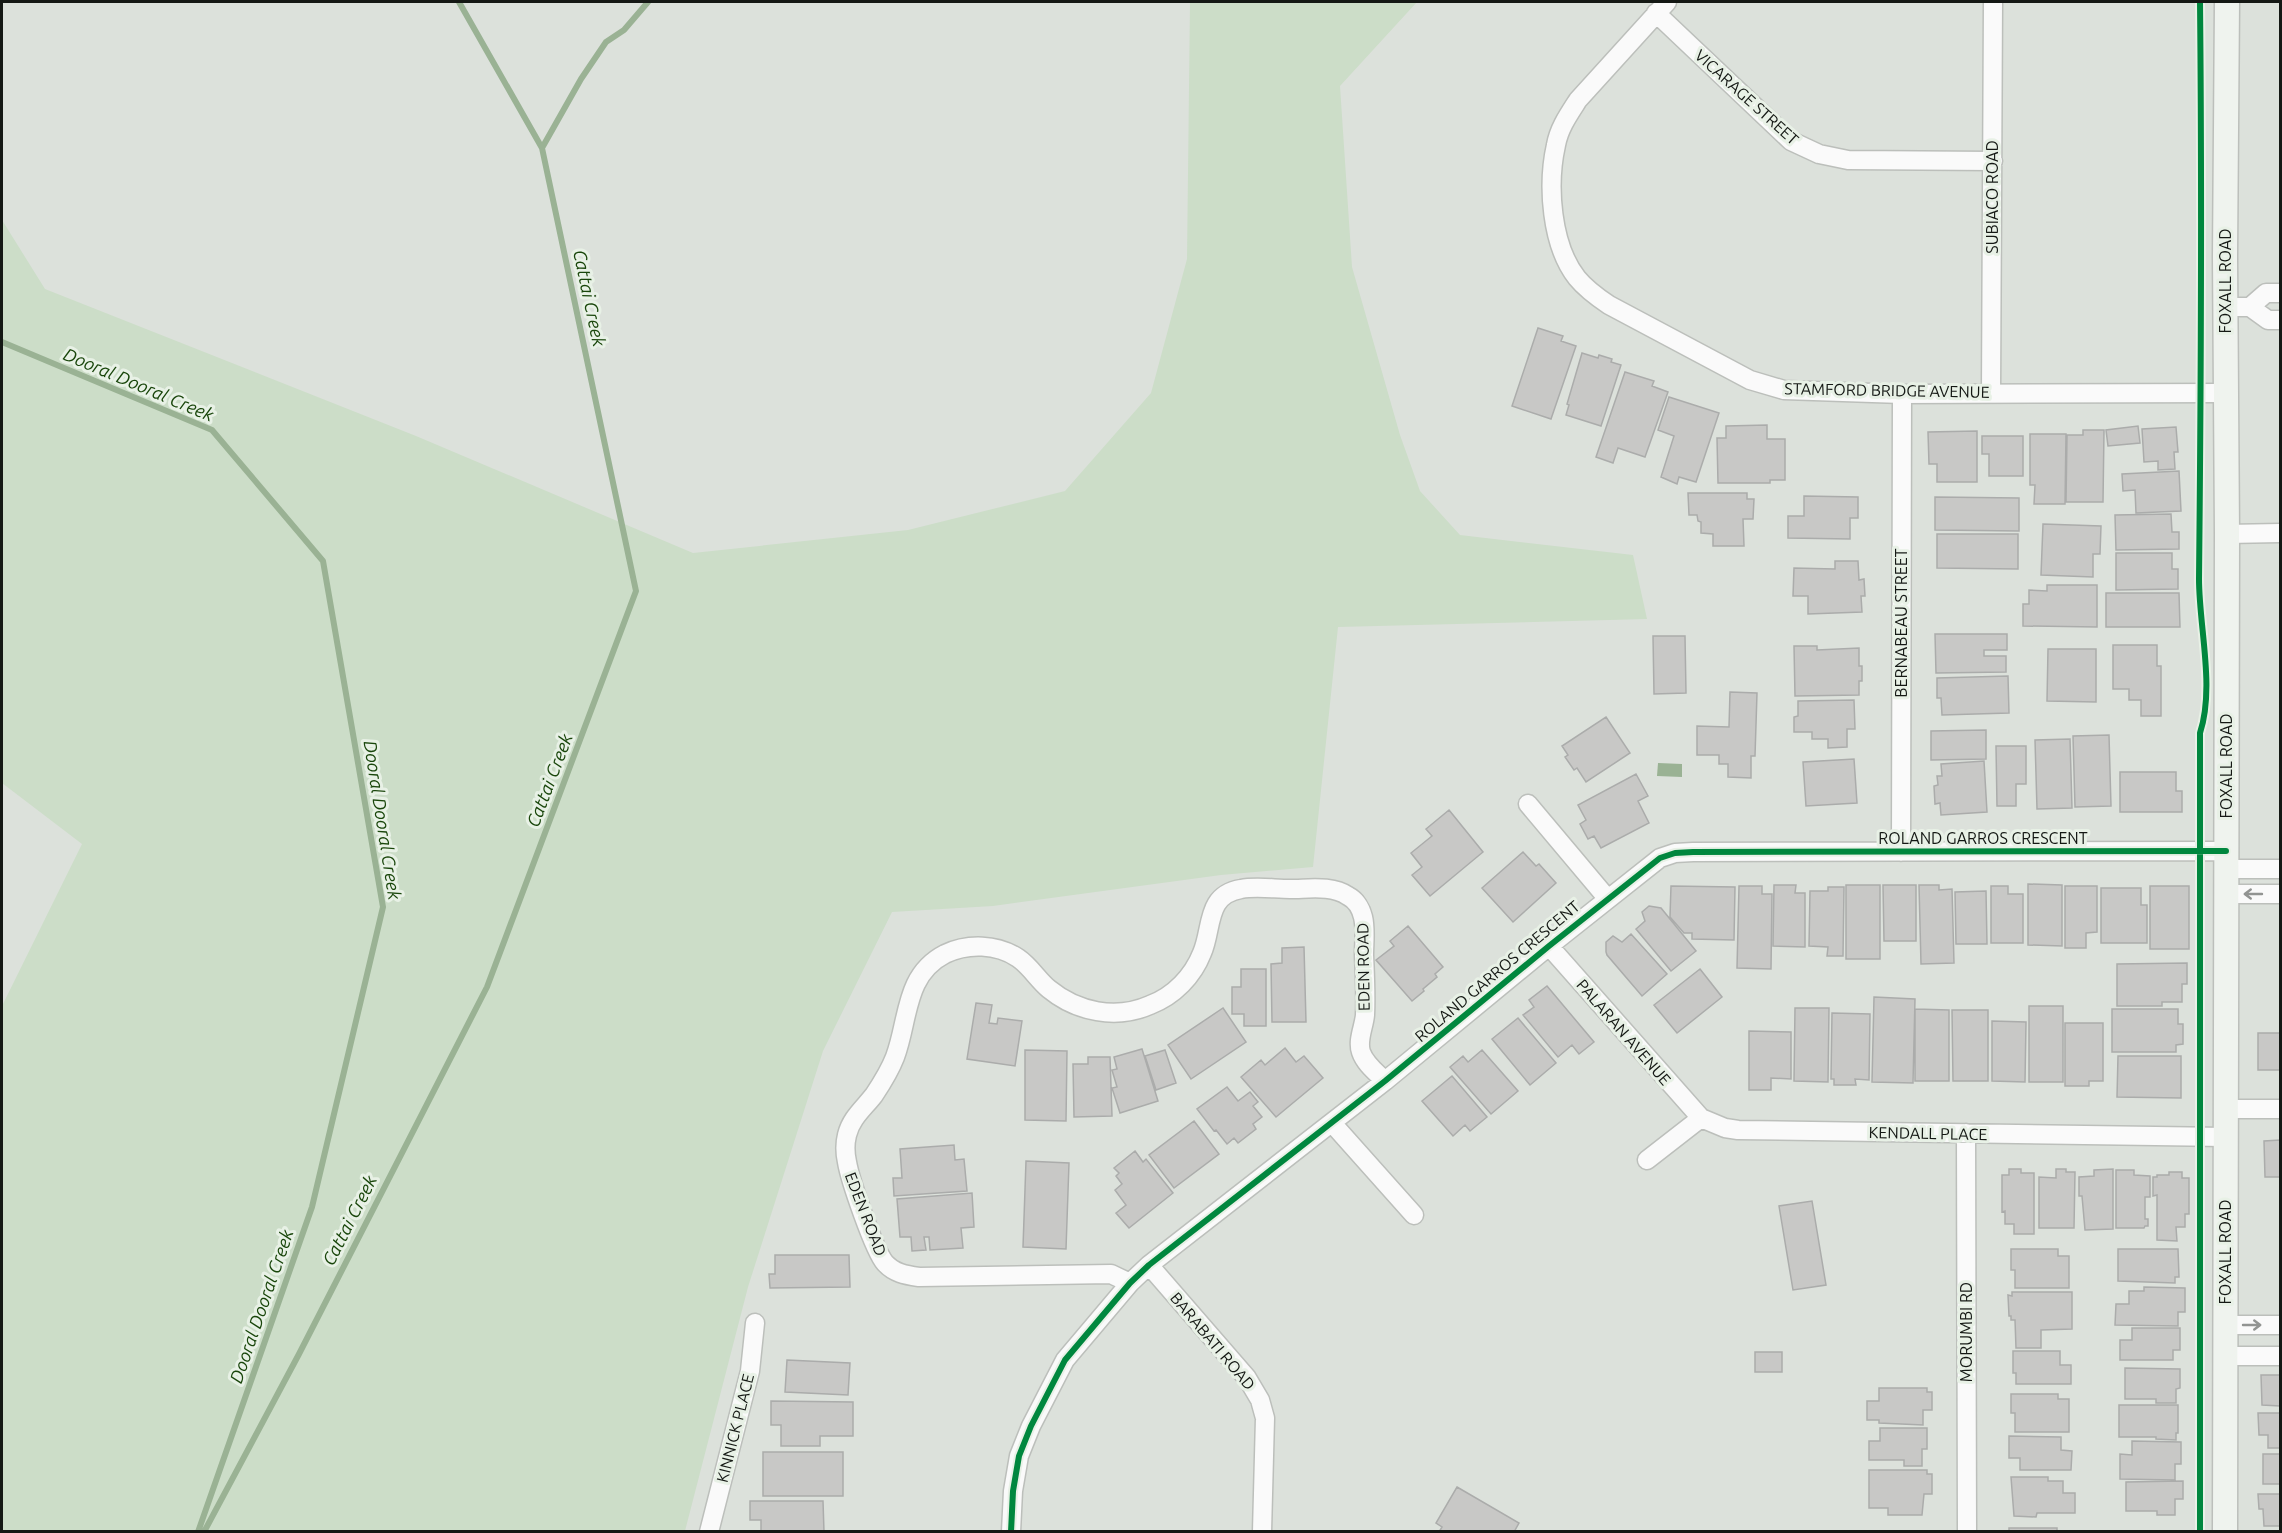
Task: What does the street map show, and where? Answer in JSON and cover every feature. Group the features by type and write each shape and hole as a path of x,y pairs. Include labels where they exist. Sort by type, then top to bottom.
{"street":[{"name":"SUBIACO ROAD","path":"1991,393 1993,2"},
{"name":"FOXALL ROAD","path":"2225,1532 2227,2"},
{"name":"VICARAGE STREET","path":"1662,7 1778,129 1805,148 1832,158 1848,160 1993,161"},
{"name":"STAMFORD BRIDGE AVENUE","path":"1662,7 1578,100 1568,115 1556,144 1553,178 1554,222 1558,242 1577,278 1609,305 1733,372 1768,386 1803,391 1902,394 2225,393"},
{"path":"2250,307 2266,293 2280,293"},
{"path":"2225,307 2250,307 2268,320 2280,320"},
{"name":"BERNABEAU STREET","path":"1901,852 1902,394"},
{"path":"2227,534 2280,533"},
{"path":"1528,804 1607,898"},
{"name":"ROLAND GARROS CRESCENT","path":"1011,1532 1013,1491 1019,1456 1031,1426 1065,1360 1130,1283 1149,1265 1385,1082 1652,863 1676,853 1901,852 2226,860 2280,869"},
{"name":"EDEN ROAD","path":"1130,1283 1112,1274 919,1277 895,1272 880,1256 847,1163 847,1136 851,1122 873,1096 893,1062 901,1043 903,1022 911,991 919,977 933,962 962,948 981,946 999,949 1018,959 1047,988 1062,999 1081,1008 1099,1012 1135,1011 1163,999 1191,974 1203,952 1212,909 1223,897 1241,889 1338,891 1354,900 1364,918 1365,1017 1360,1045 1366,1061 1385,1082"},
{"path":"2226,894 2280,894"},
{"name":"PALARAN AVENUE","path":"1549,946 1701,1118"},
{"path":"2225,1109 2280,1109"},
{"path":"1647,1160 1701,1118"},
{"name":"KENDALL PLACE","path":"1701,1118 1725,1128 1738,1130 2225,1137"},
{"path":"1332,1123 1414,1215"},
{"name":"MORUMBI RD","path":"1965,1133 1967,1532"},
{"name":"BARABATI ROAD","path":"1149,1265 1247,1378 1260,1400 1265,1418 1262,1532"},
{"name":"KINNICK PLACE","path":"709,1532 750,1371 755,1323"},
{"path":"2224,1325 2280,1325"},
{"path":"2224,1356 2280,1356"}],"shaded area":[{"path":"1190,2 1417,2 1340,86 1352,267 1400,435 1420,491 1460,535 1633,555 1647,619 1338,627 1313,867 1221,875 993,906 892,912 823,1051 748,1287 685,1531 2,1531 2,1006 82,844 2,783 2,220 45,289 416,436 693,553 908,530 1065,491 1151,393 1187,259"},
{"path":"1658,763 1682,764 1682,777 1657,776"}],"building":[{"path":"1538,328 1563,336 1561,341 1576,346 1551,419 1512,406"},
{"path":"1582,353 1612,359 1611,362 1621,365 1601,426 1566,415"},
{"path":"1625,372 1654,381 1652,386 1668,392 1645,457 1618,448 1613,463 1596,457"},
{"path":"1669,397 1719,413 1696,482 1679,477 1677,484 1661,477 1674,436 1658,430"},
{"path":"1767,425 1767,439 1785,439 1785,480 1770,480 1770,483 1718,483 1717,438 1726,438 1726,426"},
{"path":"2138,426 2140,443 2108,446 2106,430"},
{"path":"2176,427 2178,452 2174,452 2175,469 2158,470 2158,461 2144,462 2142,429"},
{"path":"2083,430 2104,430 2103,502 2066,502 2067,435 2083,435"},
{"path":"1977,431 1977,482 1937,482 1937,464 1929,464 1928,432"},
{"path":"2030,434 2066,434 2065,504 2034,504 2035,485 2030,485"},
{"path":"1982,436 2023,436 2023,476 1989,476 1989,454 1982,454"},
{"path":"2179,471 2181,511 2136,513 2135,490 2123,491 2122,474"},
{"path":"1688,493 1747,493 1747,499 1754,499 1753,519 1743,519 1744,546 1713,546 1713,534 1701,533 1701,522 1698,521 1697,515 1689,515"},
{"path":"1804,496 1858,497 1858,518 1850,518 1850,539 1788,538 1788,516 1804,516"},
{"path":"1935,497 2019,498 2019,531 1935,530"},
{"path":"2171,514 2172,532 2179,532 2179,549 2116,550 2115,515"},
{"path":"2043,524 2101,526 2100,554 2093,554 2093,577 2041,575"},
{"path":"1937,534 2018,534 2018,569 1937,568"},
{"path":"2116,553 2172,553 2172,569 2178,569 2178,589 2116,590"},
{"path":"1835,561 1858,561 1859,580 1864,579 1865,596 1861,596 1862,612 1808,614 1808,596 1793,596 1794,568 1835,569"},
{"path":"2047,585 2097,585 2097,627 2023,626 2023,604 2029,604 2029,590 2047,591"},
{"path":"2106,593 2179,593 2180,627 2106,627"},
{"path":"1935,634 2007,634 2007,650 1984,650 1984,656 2006,656 2006,672 1936,673"},
{"path":"1653,636 1685,636 1686,693 1654,694"},
{"path":"2113,645 2157,645 2157,666 2161,666 2161,716 2141,716 2141,700 2129,700 2129,689 2113,689"},
{"path":"1794,646 1817,646 1817,650 1859,648 1862,681 1859,681 1859,695 1795,696"},
{"path":"2048,649 2096,649 2096,702 2047,701"},
{"path":"2008,676 2009,713 1942,715 1941,698 1937,698 1937,678"},
{"path":"1730,692 1757,693 1755,756 1751,756 1751,778 1728,777 1728,764 1719,764 1719,755 1697,755 1697,726 1729,727"},
{"path":"1854,700 1855,729 1847,729 1847,747 1828,748 1828,739 1812,739 1812,732 1794,732 1794,717 1798,716 1798,701"},
{"path":"1606,717 1630,753 1586,782 1577,768 1574,770 1565,757 1568,755 1562,746"},
{"path":"1986,730 1986,759 1931,760 1931,731"},
{"path":"2109,735 2111,806 2075,807 2073,736"},
{"path":"2070,739 2072,808 2037,809 2035,740"},
{"path":"1996,746 2026,746 2026,784 2016,784 2016,806 1997,806"},
{"path":"1854,759 1857,803 1806,806 1803,762"},
{"path":"1984,761 1987,812 1941,815 1940,803 1935,804 1934,786 1938,785 1937,776 1942,776 1941,764"},
{"path":"2120,772 2176,772 2176,791 2182,791 2182,812 2120,812"},
{"path":"1636,774 1648,796 1638,801 1649,823 1601,848 1594,836 1588,839 1580,824 1586,820 1578,805"},
{"path":"1449,810 1483,852 1430,896 1412,875 1422,867 1411,853 1432,836 1426,829"},
{"path":"1523,852 1536,866 1539,864 1556,883 1513,922 1482,888"},
{"path":"2028,884 2062,885 2062,946 2028,945"},
{"path":"1774,885 1796,885 1795,893 1805,893 1805,947 1773,946"},
{"path":"1846,885 1880,885 1880,959 1846,959"},
{"path":"1883,885 1916,885 1916,941 1884,941"},
{"path":"1919,885 1939,885 1939,890 1952,889 1954,963 1921,964"},
{"path":"1671,886 1735,887 1734,940 1692,939 1692,933 1684,933 1670,917"},
{"path":"1739,886 1762,886 1762,894 1772,894 1771,969 1737,968"},
{"path":"1991,886 2008,886 2008,894 2023,894 2023,943 1991,943"},
{"path":"2065,886 2097,886 2097,932 2086,933 2086,948 2065,948"},
{"path":"2150,886 2189,886 2189,949 2150,949"},
{"path":"1828,887 1844,887 1843,956 1827,956 1828,947 1809,946 1810,891 1828,891"},
{"path":"2101,888 2141,888 2141,905 2147,905 2147,943 2101,943"},
{"path":"1986,891 1987,944 1956,944 1955,892"},
{"path":"1649,906 1661,908 1696,951 1671,971 1636,929 1645,921 1642,912"},
{"path":"1408,926 1443,967 1435,974 1437,977 1412,1001 1376,960 1394,946 1390,941"},
{"path":"1631,934 1667,974 1642,996 1606,952 1606,942 1613,936 1622,942"},
{"path":"1304,947 1306,1022 1272,1022 1271,964 1282,963 1282,948"},
{"path":"2187,963 2187,984 2182,984 2182,1002 2162,1002 2162,1006 2117,1006 2117,964"},
{"path":"1241,969 1266,969 1266,1026 1244,1026 1244,1014 1232,1014 1232,987 1241,987"},
{"path":"1700,969 1722,997 1677,1033 1654,1005"},
{"path":"1547,986 1594,1042 1579,1054 1572,1045 1558,1057 1523,1015 1534,1007 1529,1000"},
{"path":"1874,997 1915,999 1913,1083 1872,1082"},
{"path":"976,1003 992,1005 989,1023 997,1024 998,1018 1022,1021 1015,1066 967,1059"},
{"path":"2029,1006 2063,1006 2063,1082 2029,1082"},
{"path":"1223,1008 1246,1042 1191,1079 1168,1045"},
{"path":"1795,1008 1829,1008 1828,1082 1794,1081"},
{"path":"1915,1009 1949,1010 1949,1081 1915,1081"},
{"path":"2112,1009 2178,1009 2178,1024 2183,1024 2183,1044 2176,1045 2176,1052 2112,1052"},
{"path":"1952,1010 1988,1010 1988,1081 1953,1081"},
{"path":"1832,1013 1870,1014 1869,1080 1855,1079 1856,1085 1834,1085 1834,1079 1831,1079"},
{"path":"1518,1018 1556,1063 1530,1085 1492,1039"},
{"path":"1992,1021 2026,1022 2025,1082 1992,1081"},
{"path":"2065,1023 2103,1023 2103,1081 2089,1081 2089,1086 2065,1086"},
{"path":"1749,1031 1791,1032 1791,1079 1771,1078 1771,1090 1749,1090"},
{"path":"2258,1033 2280,1033 2280,1070 2258,1070"},
{"path":"1285,1048 1296,1062 1304,1056 1323,1078 1276,1117 1241,1077 1261,1060 1265,1065"},
{"path":"1142,1049 1158,1101 1120,1113 1112,1088 1117,1087 1112,1070 1117,1069 1114,1057"},
{"path":"1025,1050 1067,1051 1066,1121 1025,1120"},
{"path":"1165,1050 1176,1083 1156,1090 1145,1056"},
{"path":"1482,1050 1518,1091 1491,1114 1450,1067 1463,1056 1468,1062"},
{"path":"2118,1056 2181,1056 2181,1098 2117,1097"},
{"path":"1088,1057 1110,1057 1112,1116 1074,1117 1073,1064 1088,1064"},
{"path":"1452,1076 1487,1117 1470,1131 1465,1125 1453,1136 1422,1101"},
{"path":"1227,1087 1238,1101 1250,1092 1258,1102 1253,1106 1262,1117 1253,1124 1256,1129 1238,1143 1234,1138 1227,1144 1197,1109"},
{"path":"1194,1121 1219,1154 1174,1188 1149,1155"},
{"path":"2280,1140 2280,1177 2265,1177 2264,1141"},
{"path":"954,1145 955,1160 964,1159 967,1191 894,1196 893,1178 902,1178 900,1149"},
{"path":"1135,1151 1143,1162 1146,1159 1173,1193 1129,1228 1116,1213 1126,1205 1115,1190 1122,1184 1116,1176 1119,1173 1114,1168"},
{"path":"1026,1161 1069,1163 1066,1249 1023,1247"},
{"path":"2009,1169 2021,1169 2021,1173 2034,1173 2034,1234 2014,1234 2014,1224 2005,1224 2005,1211 2002,1212 2002,1175 2009,1175"},
{"path":"2056,1169 2075,1172 2074,1228 2039,1228 2039,1177 2056,1178"},
{"path":"2113,1169 2113,1229 2085,1230 2082,1196 2079,1196 2079,1177 2094,1176 2094,1170"},
{"path":"2116,1170 2134,1170 2134,1175 2150,1176 2150,1197 2145,1197 2145,1219 2148,1219 2148,1226 2116,1228"},
{"path":"2169,1172 2182,1172 2182,1178 2189,1178 2189,1214 2185,1214 2185,1227 2176,1227 2177,1241 2157,1240 2157,1195 2153,1196 2153,1177 2169,1175"},
{"path":"972,1193 974,1227 961,1228 963,1248 930,1250 929,1237 924,1237 926,1250 912,1251 911,1237 900,1237 897,1199"},
{"path":"1812,1201 1826,1285 1793,1290 1779,1206"},
{"path":"2011,1249 2058,1249 2058,1256 2069,1256 2069,1288 2015,1288 2015,1270 2011,1270"},
{"path":"2118,1249 2178,1249 2179,1277 2175,1277 2175,1283 2118,1281"},
{"path":"775,1255 849,1255 850,1287 770,1288 769,1274 775,1274"},
{"path":"2144,1287 2185,1288 2185,1312 2178,1312 2178,1326 2115,1325 2116,1304 2129,1304 2129,1291 2144,1291"},
{"path":"2012,1292 2072,1292 2072,1329 2041,1330 2041,1348 2016,1348 2015,1320 2011,1320 2009,1316 2008,1295 2012,1296"},
{"path":"2132,1328 2180,1328 2180,1350 2173,1350 2173,1360 2120,1360 2120,1340 2132,1340"},
{"path":"2013,1351 2060,1351 2060,1365 2071,1365 2071,1384 2016,1384 2016,1373 2013,1373"},
{"path":"1755,1352 1782,1352 1782,1372 1755,1372"},
{"path":"787,1360 850,1363 848,1395 785,1392"},
{"path":"2125,1368 2180,1369 2180,1388 2176,1389 2176,1403 2156,1403 2156,1399 2125,1399"},
{"path":"2261,1375 2280,1375 2280,1406 2262,1405"},
{"path":"1879,1388 1927,1388 1927,1392 1932,1392 1932,1410 1923,1410 1923,1425 1879,1423 1879,1420 1867,1420 1867,1401 1879,1401"},
{"path":"2011,1394 2058,1394 2058,1399 2069,1399 2069,1432 2015,1432 2015,1413 2011,1413"},
{"path":"771,1401 853,1402 853,1436 820,1436 820,1446 781,1446 781,1425 771,1425"},
{"path":"2119,1405 2178,1405 2176,1440 2156,1439 2156,1437 2119,1437"},
{"path":"2258,1413 2280,1413 2280,1448 2268,1448 2268,1435 2259,1435"},
{"path":"1880,1428 1927,1428 1927,1449 1922,1449 1922,1466 1904,1466 1904,1460 1869,1460 1869,1441 1880,1441"},
{"path":"2009,1436 2061,1437 2061,1450 2072,1451 2071,1470 2020,1470 2020,1458 2009,1458"},
{"path":"2132,1441 2181,1442 2181,1464 2175,1464 2175,1480 2120,1479 2120,1454 2132,1455"},
{"path":"763,1452 843,1452 843,1496 763,1496"},
{"path":"2263,1454 2280,1454 2280,1484 2263,1484"},
{"path":"1869,1470 1927,1470 1927,1474 1932,1474 1932,1494 1924,1494 1922,1515 1888,1515 1888,1508 1869,1508"},
{"path":"2011,1477 2048,1477 2048,1481 2063,1481 2063,1493 2075,1493 2075,1513 2037,1513 2036,1517 2014,1516"},
{"path":"2183,1481 2183,1499 2175,1499 2175,1515 2157,1515 2157,1511 2126,1511 2126,1482"},
{"path":"1457,1487 1519,1523 1514,1532 1439,1532 1442,1527 1436,1523"},
{"path":"2258,1494 2280,1494 2280,1526 2264,1526 2263,1509 2259,1509"},
{"path":"750,1501 823,1501 824,1532 761,1532 761,1520 750,1520"},
{"path":"2009,1528 2057,1528 2057,1532 2009,1532"}],"waterway":[{"name":"Cattai Creek","path":"204,1532 299,1354 487,987 636,591 542,148 459,2"},
{"path":"542,148 581,79 606,42 624,30 648,2"},
{"name":"Dooral Dooral Creek","path":"2,342 212,430 323,561 383,907 312,1207 198,1532"}],"cycle path":[{"path":"2200,2 2199,579 2206,696 2200,733 2200,1532"},
{"path":"1011,1532 1013,1491 1019,1456 1031,1426 1065,1360 1130,1283 1149,1265 1385,1081 1660,858 1675,853 1693,852 2226,851"}]}
